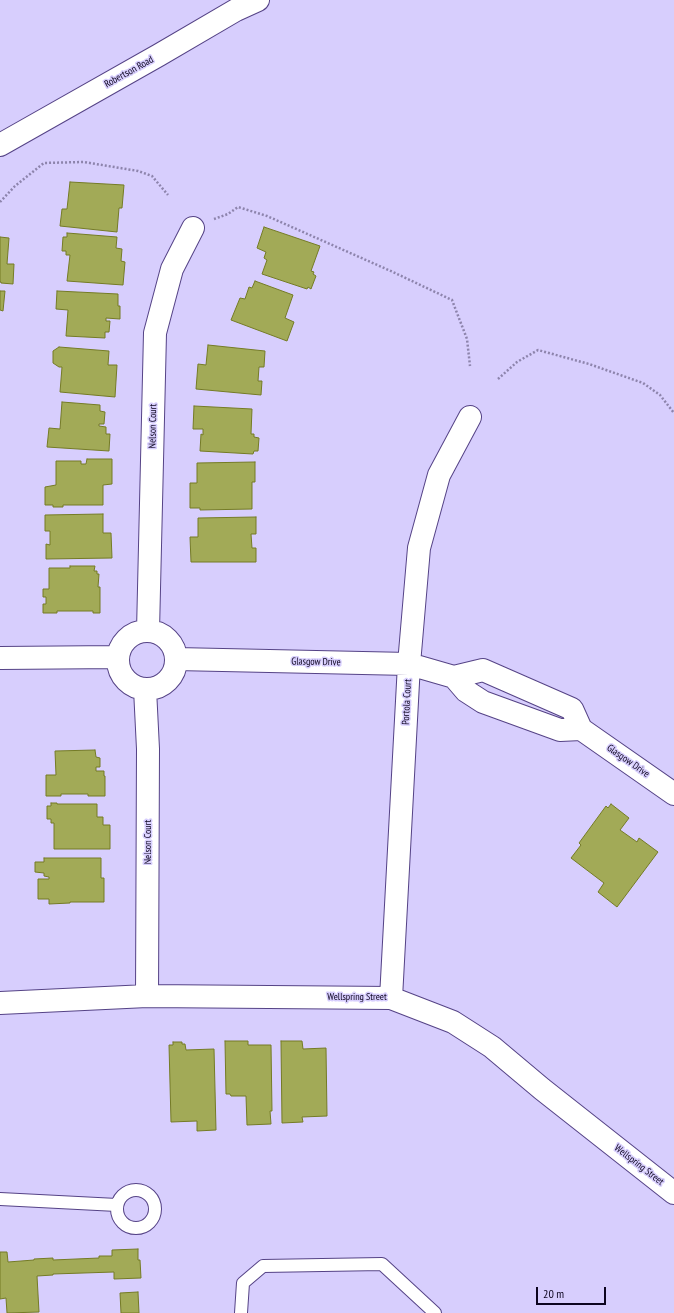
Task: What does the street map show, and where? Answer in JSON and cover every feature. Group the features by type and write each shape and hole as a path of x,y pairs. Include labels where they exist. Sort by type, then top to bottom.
{"street":[{"name":"Robertson Road","path":"0,145 236,10 258,0"},
{"name":"Nelson Court","path":"148,631 155,333 172,269 193,228"},
{"name":"Portola Court","path":"391,998 409,664 419,548 439,475 470,417"},
{"path":"148,631 162,635 169,641 174,649 176,659 174,669 170,677 163,684 154,688 145,689 127,681 122,673 118,657 122,646 127,639 135,633 148,631"},
{"path":"0,658 118,657"},
{"name":"Glasgow Drive","path":"176,659 409,664 454,677 483,670 572,709 581,729 674,794"},
{"path":"454,677 466,691 483,702 560,730 581,729"},
{"name":"Nelson Court","path":"145,689 148,749 147,996"},
{"path":"517,714 528,690"},
{"name":"Wellspring Street","path":"0,1003 147,996 391,998 453,1022 492,1046 542,1089 674,1193"}],"lane":[{"path":"0,1199 117,1205"},
{"path":"241,1313 243,1283 264,1266 382,1264 435,1313"}],"path":[{"path":"0,202 15,186 44,163 84,162 138,171 152,176 168,194"},
{"path":"193,228 228,214 238,206 267,216 452,300 467,339 470,366"},
{"path":"498,379 517,362 538,350 589,364 643,383 660,395 674,413"}],"building":[{"path":"70,182 124,185 122,208 119,208 117,232 60,226 62,209 67,209"},
{"path":"264,227 320,246 311,271 314,272 313,274 316,276 311,289 262,274 267,260 264,258 266,252 257,248"},
{"path":"67,233 117,237 116,248 122,249 121,261 125,262 123,285 67,281 70,255 66,255 66,251 62,251 63,237 67,237"},
{"path":"0,237 9,238 7,264 14,264 13,284 0,282"},
{"path":"255,281 293,295 285,318 294,322 287,341 231,320 240,298 245,299 249,287 252,288"},
{"path":"0,291 5,291 3,311 0,310"},
{"path":"57,291 118,294 120,319 106,318 106,321 110,321 109,332 105,332 105,338 66,336 68,310 56,309"},
{"path":"208,345 265,351 264,367 259,367 258,381 262,381 261,395 196,389 198,364 206,365"},
{"path":"59,347 109,351 108,365 117,365 115,397 60,392 62,367 59,367 53,363 53,351"},
{"path":"62,402 100,405 100,411 105,412 104,424 99,424 99,426 106,427 106,434 110,434 109,451 47,447 49,428 60,429"},
{"path":"194,406 252,409 251,434 254,434 254,437 259,438 258,451 254,451 253,454 200,451 201,434 203,435 203,429 193,429"},
{"path":"87,459 112,459 112,484 103,485 103,505 63,505 63,507 53,507 53,505 45,505 45,487 56,485 56,461 81,461 81,464 86,464"},
{"path":"255,462 255,482 252,482 252,509 200,510 200,508 190,508 190,483 197,483 197,463"},
{"path":"103,514 103,533 111,533 112,558 46,559 46,544 50,545 50,531 45,531 45,515"},
{"path":"256,517 256,534 251,534 252,548 256,548 256,562 191,562 190,537 198,537 198,518"},
{"path":"70,566 95,566 94,571 97,571 97,574 99,574 98,587 100,587 100,613 93,613 93,611 57,611 57,613 43,613 43,604 46,604 46,597 43,597 43,589 49,589 49,568 70,568"},
{"path":"95,750 96,757 100,758 100,767 96,767 96,771 104,771 105,796 88,796 88,794 61,794 61,796 46,796 46,775 56,775 55,751"},
{"path":"51,803 97,804 97,817 103,817 103,825 110,825 110,849 54,849 54,823 51,823 51,819 47,819 47,806 51,806"},
{"path":"611,804 629,818 620,830 637,842 639,838 658,852 617,907 598,892 604,883 571,858 581,845 579,843 606,806 608,808"},
{"path":"44,858 101,858 101,878 104,878 104,902 70,902 49,904 49,899 38,899 38,879 49,879 49,877 44,876 44,873 35,872 35,862 44,862"},
{"path":"225,1041 248,1041 248,1045 271,1045 271,1124 247,1125 246,1096 231,1096 230,1094 226,1094"},
{"path":"281,1041 302,1041 303,1049 326,1048 327,1116 302,1117 303,1122 282,1123"},
{"path":"173,1042 182,1042 182,1044 185,1044 186,1050 214,1049 216,1130 197,1131 197,1121 171,1122 169,1045 173,1045"},
{"path":"138,1249 141,1278 114,1279 114,1272 37,1276 39,1312 7,1313 6,1298 0,1299 0,1252 7,1252 8,1262 53,1258 53,1260 99,1258 99,1256 112,1256 112,1250"},
{"path":"138,1292 139,1313 121,1313 120,1293"}]}
